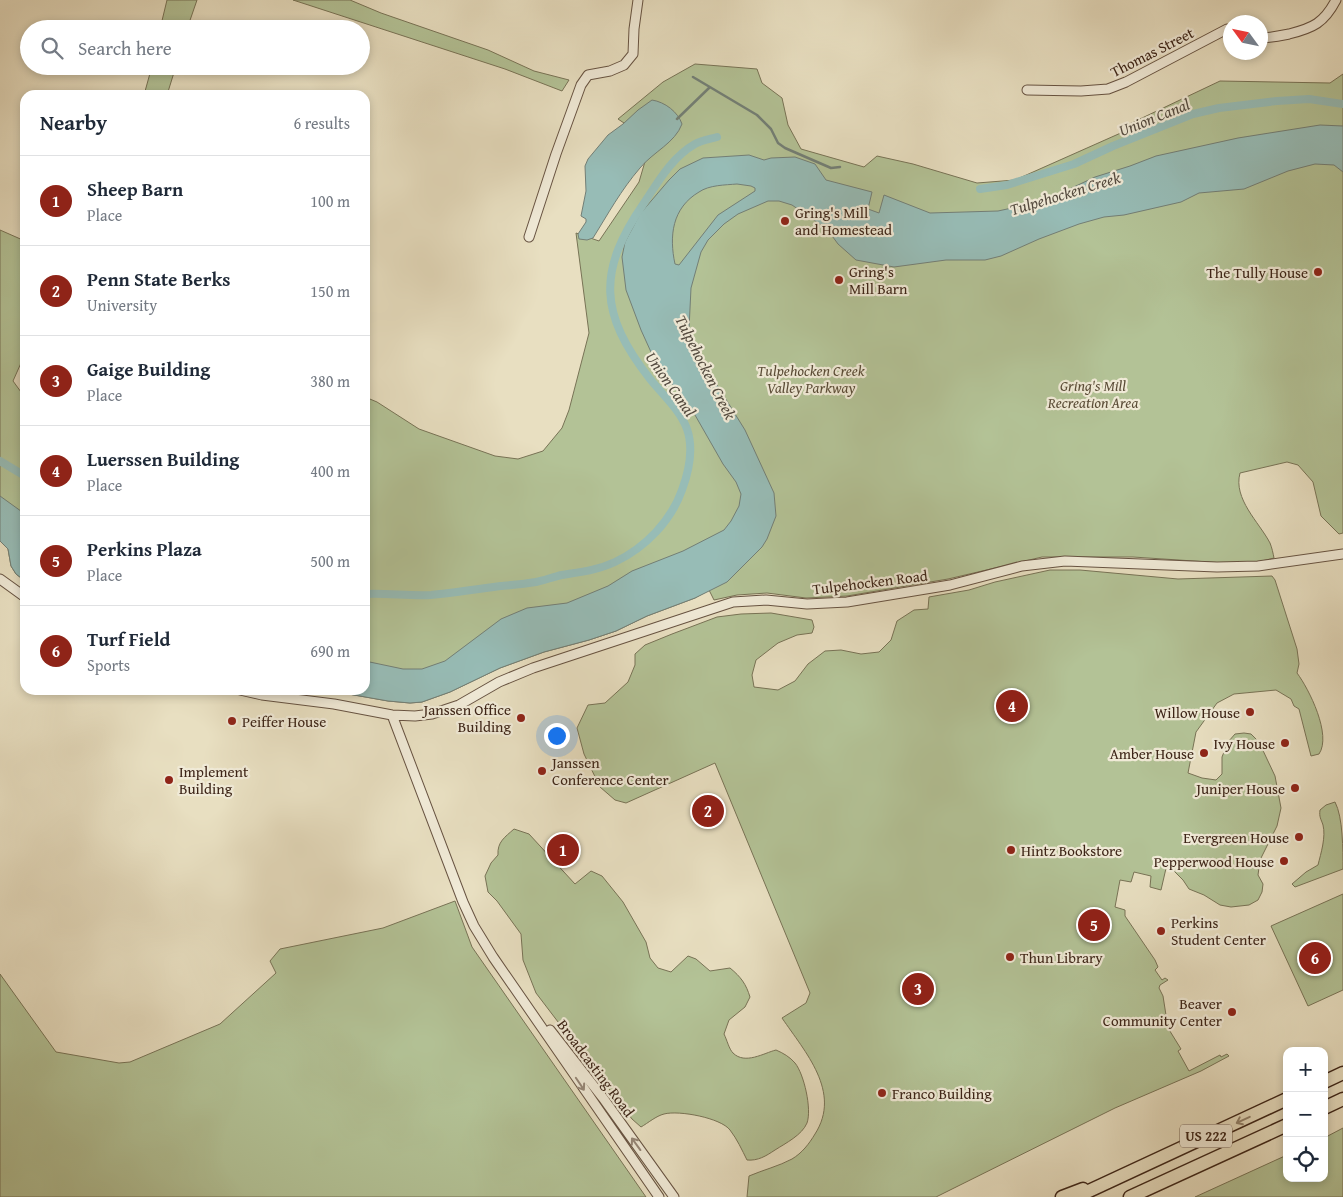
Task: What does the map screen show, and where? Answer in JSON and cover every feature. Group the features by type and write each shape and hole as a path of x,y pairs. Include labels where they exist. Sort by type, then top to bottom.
{"highway":[{"path":"1328,1080 1343,1073"},
{"path":"1328,1106 1343,1099"},
{"name":"US 222","path":"1076,1197 1283,1101"},
{"name":"US 222","path":"1130,1197 1283,1127"},
{"path":"1062,1197 1126,1174"},
{"path":"1136,1197 1178,1174"}],"street":[{"path":"529,237 561,138 582,85 588,76 624,66 633,54 638,0"},
{"path":"1268,38 1310,28 1326,16 1336,0"},
{"name":"Thomas Street","path":"1027,90 1108,89 1134,78 1223,32"},
{"name":"Tulpehocken Road","path":"262,695 334,704 392,715 415,716 445,711 473,698 499,682 533,668 733,602 766,600 807,604 847,602 950,585 1022,566 1065,561 1217,567 1258,566 1343,554"},
{"path":"0,579 20,593"},
{"name":"Broadcasting Road","path":"392,715 463,902 474,926 493,957 659,1197"},
{"name":"Broadcasting Road","path":"493,957 603,1098 674,1197"}],"green space":[{"path":"167,0 197,0 190,20 162,20"},
{"path":"293,0 350,0 381,13 488,50 534,71 569,80 562,91 505,69 370,25 370,20 354,20"},
{"name":"Tulpehocken Creek Valley Parkway","path":"695,64 757,69 762,83 782,98 788,125 801,149 864,167 877,156 913,164 977,183 1015,180 1123,132 1121,128 1220,81 1330,83 1343,74 1343,533 1339,534 1321,516 1313,482 1298,465 1287,462 1240,473 1240,492 1248,510 1270,543 1274,558 1258,562 1224,563 1133,557 1042,557 948,579 847,596 806,598 767,593 737,595 714,600 709,590 695,598 647,616 616,631 544,652 500,668 450,692 422,702 388,701 354,695 370,695 370,399 419,429 495,456 518,459 543,451 562,428 569,410 589,333 576,233 599,241 639,182 651,141 618,119 663,82"},
{"path":"150,75 173,75 169,90 145,90"},
{"path":"0,230 20,239 20,365 13,381 20,391 20,577 11,566 8,549 0,541"},
{"path":"1050,570 1080,570 1178,579 1272,576 1275,580 1297,649 1299,664 1297,673 1313,701 1321,724 1323,736 1319,754 1311,756 1299,709 1294,706 1291,699 1276,690 1234,694 1217,703 1196,732 1188,773 1216,780 1222,774 1222,757 1228,742 1235,734 1251,734 1259,742 1275,776 1281,808 1277,826 1260,860 1258,875 1263,884 1262,892 1258,900 1249,905 1231,907 1220,905 1204,895 1189,889 1167,864 1161,890 1150,887 1151,876 1134,872 1131,882 1120,880 1115,907 1125,910 1125,916 1155,960 1158,967 1155,970 1162,980 1165,978 1168,980 1160,985 1159,988 1163,996 1168,1028 1181,1049 1178,1051 1189,1071 1220,1055 1221,1057 1227,1054 1229,1056 1201,1071 1115,1108 936,1197 747,1197 749,1176 796,1157 815,1134 822,1118 824,1103 817,1073 810,1059 782,1018 806,1003 810,993 715,763 626,803 615,800 600,787 584,754 577,728 588,705 605,703 628,682 635,665 635,654 645,645 717,617 771,613 812,620 814,627 812,633 797,635 778,643 756,660 752,675 754,687 778,690 795,681 808,664 825,651 841,650 861,654 879,652 891,640 897,621 914,610 928,609 929,597 969,590 995,582"},
{"path":"1335,802 1341,825 1343,869 1295,887 1292,884 1318,865 1324,835 1320,810 1326,805"},
{"path":"514,829 529,834 575,884 591,871 602,876 623,902 646,942 650,958 658,968 671,972 688,956 696,959 710,971 730,968 737,974 745,984 750,997 745,1007 729,1020 724,1034 729,1047 738,1056 749,1058 776,1050 786,1055 795,1063 804,1083 808,1101 807,1123 798,1135 765,1156 755,1160 747,1160 730,1130 718,1122 689,1114 671,1113 658,1116 641,1127 632,1119 536,993 523,960 521,934 497,901 488,892 485,876 491,863 498,855 500,843"},
{"path":"1343,894 1343,990 1308,1006 1271,926"},
{"path":"455,901 472,947 646,1197 0,1197 0,974 56,1052 119,1063 130,1062 220,1024 276,973 270,961 280,949 383,928"},
{"path":"1343,1128 1343,1197 1195,1197 1283,1157 1283,1182 1328,1182 1328,1136"}],"water":[{"path":"652,100 662,103 674,112 682,124 679,131 645,162 633,176 593,238 587,240 579,239 578,234 586,222 586,219 581,216 586,191 585,166 588,159 608,135"},
{"name":"Tulpehocken Creek","path":"1320,125 1343,126 1343,172 1334,165 1315,164 1288,171 1244,189 1199,193 1181,202 1124,215 1104,217 1079,224 1001,256 985,260 946,260 894,267 856,260 838,244 827,229 792,205 779,201 768,201 738,214 724,224 708,240 701,252 691,288 689,329 704,364 745,430 774,493 776,516 762,547 727,582 695,598 647,616 616,631 544,652 500,668 450,692 422,702 410,703 354,695 370,695 370,662 403,669 422,669 445,661 501,619 527,608 567,603 608,586 632,571 683,551 724,530 739,506 741,494 736,482 723,464 695,415 656,363 626,290 622,257 625,242 640,214 680,169 703,158 749,155 764,160 795,157 815,164 826,180 872,192 868,209 879,213 884,195 930,213 998,211 1044,201 1095,177 1156,156 1238,138","holes":["737,184 755,188 755,191 718,215 679,265 675,264 672,243 675,224 678,214 690,199 703,190 722,185"]},
{"path":"0,496 20,510 20,577 11,566 8,549 0,541"}],"waterway":[{"path":"693,77 757,115 771,129 778,143 785,148 831,168 840,167"},
{"path":"677,119 710,87"},
{"name":"Union Canal","path":"980,189 1007,185 1074,164 1193,114 1219,108 1277,101 1309,99 1343,104"},
{"name":"Union Canal","path":"370,594 440,594 536,582 596,569 609,565 637,549 664,523 677,501 687,475 690,460 689,437 680,415 633,356 621,334 613,313 610,292 612,271 618,250 629,227 666,170 687,149 695,144 717,137"},
{"name":"Union Canal","path":"0,461 20,473"}],"place":[{"name":"Gring's Mill and Homestead","path":"785,221"},
{"name":"The Tully House","path":"1318,272"},
{"name":"Gring's Mill Barn","path":"839,280"},
{"name":"Luerssen Building","path":"1012,706"},
{"name":"Willow House","path":"1250,712"},
{"name":"Janssen Office Building","path":"521,718"},
{"name":"Peiffer House","path":"232,721"},
{"name":"Ivy House","path":"1285,743"},
{"name":"Amber House","path":"1204,753"},
{"name":"Janssen Conference Center","path":"542,771"},
{"name":"Implement Building","path":"169,780"},
{"name":"Juniper House","path":"1295,788"},
{"name":"Penn State Berks","path":"708,811"},
{"name":"Evergreen House","path":"1299,837"},
{"name":"Sheep Barn","path":"563,850"},
{"name":"Hintz Bookstore","path":"1011,850"},
{"name":"Pepperwood House","path":"1284,861"},
{"name":"Perkins Plaza","path":"1094,925"},
{"name":"Perkins Student Center","path":"1161,931"},
{"name":"Thun Library","path":"1010,957"},
{"name":"Turf Field","path":"1315,958"},
{"name":"Gaige Building","path":"918,989"},
{"name":"Beaver Community Center","path":"1232,1012"},
{"name":"Franco Building","path":"882,1093"}],"park label":[{"name":"Gring's Mill Recreation Area","path":"1093,394"}]}
